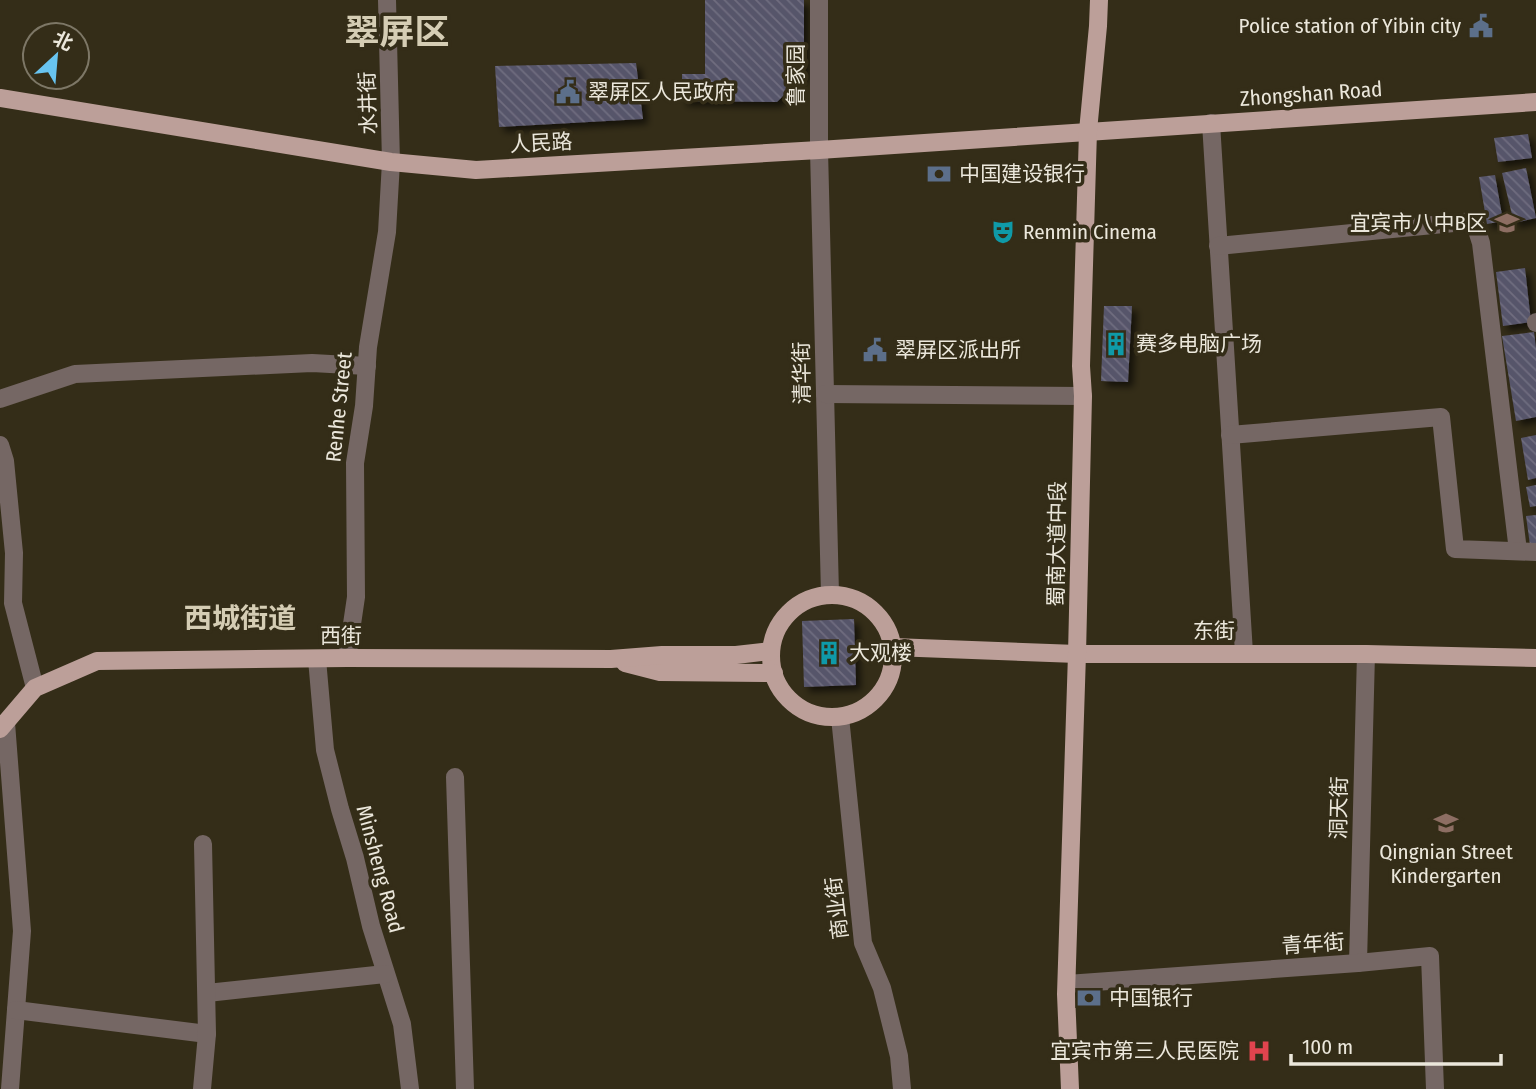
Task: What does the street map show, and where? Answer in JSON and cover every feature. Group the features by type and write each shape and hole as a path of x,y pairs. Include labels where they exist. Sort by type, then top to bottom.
{"main road":[{"name":"蜀南大道中段","path":"1070,1089 1066,984 1077,654 1083,396 1081,366 1088,131 1099,0"},
{"name":"人民路","path":"0,98 391,162 476,170 1088,131"},
{"name":"Zhongshan Road","path":"1088,131 1536,102"},
{"path":"830,594 850,597 869,607 880,617 893,648 893,666 886,686 872,702 860,710 840,717 819,716 790,701 775,679 771,651 781,622 801,603 830,594"},
{"name":"东街","path":"893,648 1077,654 1366,654 1536,658"},
{"name":"西街","path":"35,688 97,661 611,659 662,655 736,655 771,651"},
{"name":"西街","path":"611,659 660,672 774,673"},
{"path":"3,726 35,688"}],"street":[{"name":"水井街","path":"387,0 391,162"},
{"name":"鲁家园","path":"819,0 819,150"},
{"path":"1210,123 1244,653"},
{"name":"清华街","path":"819,150 830,594"},
{"name":"Renhe Street","path":"347,659 356,597 355,463 364,406 368,347 387,232 391,162"},
{"path":"1218,246 1474,221 1481,243 1527,552 1455,549 1441,417 1230,435"},
{"path":"0,399 75,374 312,363 366,366"},
{"path":"825,394 1083,396"},
{"path":"0,445 5,461 14,553 13,603 35,688"},
{"name":"洞天街","path":"1358,963 1366,654"},
{"name":"Minsheng Road","path":"317,659 326,750 371,926 402,1024 410,1089"},
{"name":"商业街","path":"840,717 863,943 882,988 899,1056 902,1089"},
{"path":"3,726 22,931 10,1089"},
{"path":"455,777 465,1089"},
{"path":"202,1089 207,1034 203,844"},
{"name":"青年街","path":"1066,984 1430,956 1435,1089"},
{"path":"207,993 385,974"},
{"path":"16,1010 207,1034"}],"building":[{"path":"705,0 804,0 804,75 777,102 682,101 682,74 705,74"},
{"name":"翠屏区人民政府","path":"636,63 643,119 499,127 495,66"},
{"path":"1528,134 1532,158 1498,162 1494,138"},
{"path":"1526,168 1536,218 1514,223 1502,173"},
{"path":"1495,175 1503,221 1487,224 1479,177"},
{"path":"1525,268 1531,322 1503,326 1496,272"},
{"name":"赛多电脑广场","path":"1104,306 1132,306 1128,382 1101,381"},
{"path":"1534,332 1536,417 1516,421 1502,336"},
{"path":"1536,435 1536,478 1528,480 1521,438"},
{"path":"1536,485 1536,506 1530,507 1526,487"},
{"path":"1536,515 1536,544 1530,545 1526,516"},
{"name":"大观楼","path":"854,619 856,685 804,687 802,621"}],"place":[{"name":"Police station of Yibin city","path":"1481,26"},
{"name":"翠屏区人民政府","path":"568,92"},
{"name":"中国建设银行","path":"939,174"},
{"name":"宜宾市八中B区","path":"1507,223"},
{"name":"Renmin Cinema","path":"1003,232"},
{"name":"赛多电脑广场","path":"1116,344"},
{"name":"翠屏区派出所","path":"875,350"},
{"name":"大观楼","path":"829,653"},
{"name":"Qingnian Street Kindergarten","path":"1446,823"},
{"name":"中国银行","path":"1089,998"},
{"name":"宜宾市第三人民医院","path":"1259,1051"}],"district":[{"name":"翠屏区","path":"397,32"},
{"name":"西城街道","path":"240,618"}]}
